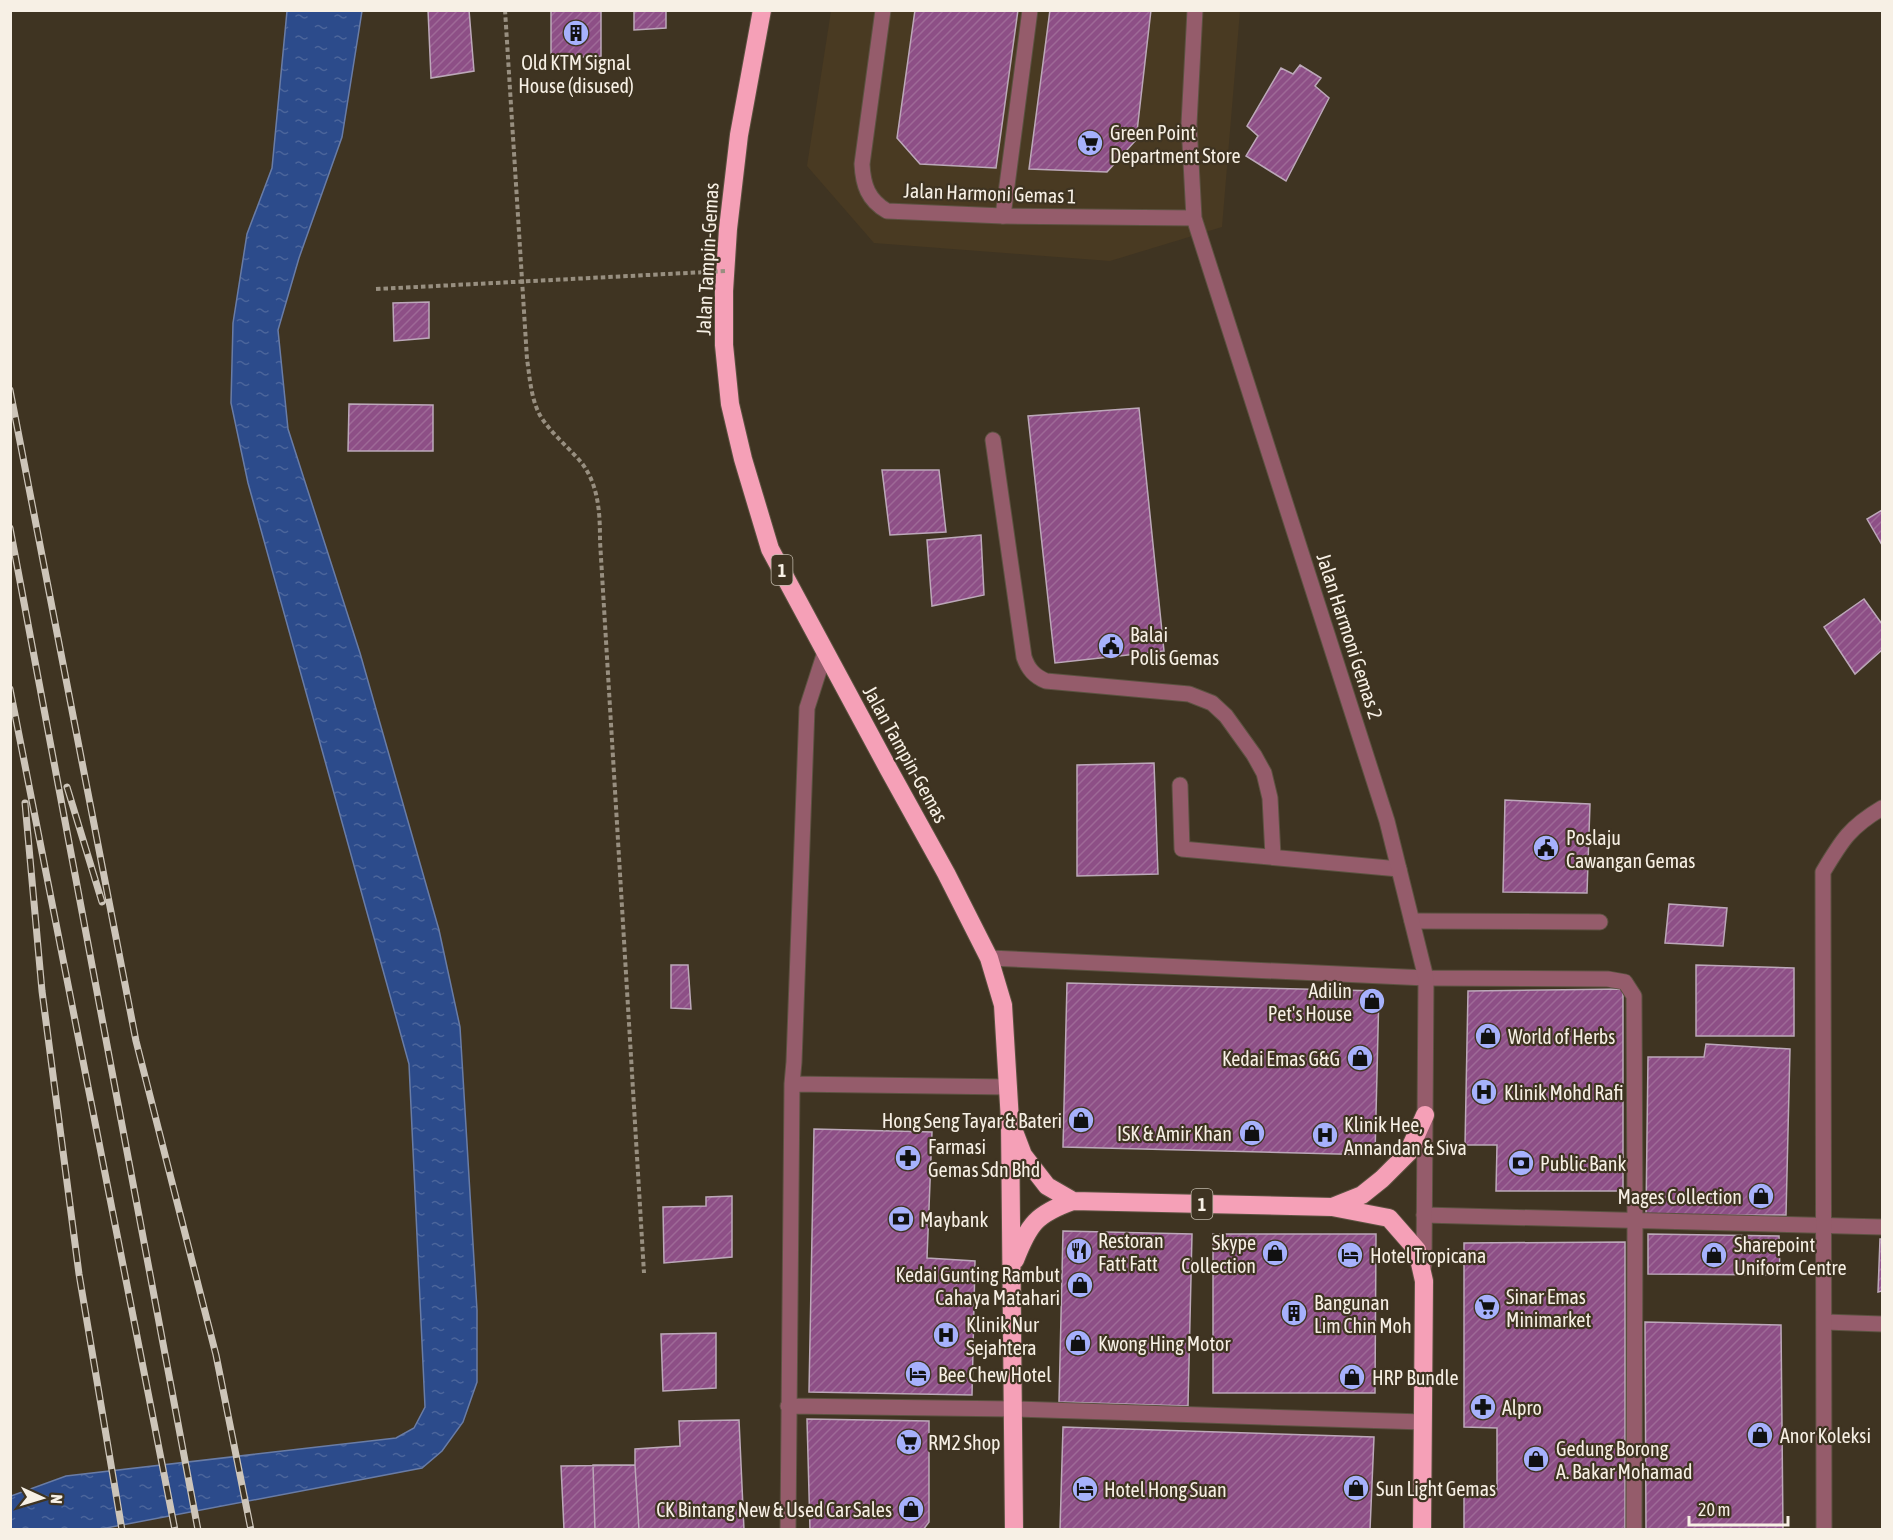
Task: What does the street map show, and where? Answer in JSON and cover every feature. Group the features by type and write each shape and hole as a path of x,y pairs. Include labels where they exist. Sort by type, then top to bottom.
{"highway":[{"name":"Jalan Tampin-Gemas","path":"762,10 739,135 728,229 724,345 730,404 743,459 771,549 946,873 989,958 1003,1005 1010,1121 1014,1530"},
{"path":"1332,1207 1362,1195 1382,1179 1408,1153 1425,1115"},
{"name":"1","path":"1010,1121 1023,1155 1047,1186 1073,1201 1332,1207 1389,1218 1417,1250 1424,1281 1422,1530"},
{"path":"1012,1269 1033,1222 1051,1209 1073,1201"}],"street":[{"name":"Jalan Harmoni Gemas 1","path":"883,10 862,164 863,180 868,194 876,205 887,211 1003,216 1194,218"},
{"path":"1003,216 1030,10"},
{"name":"Jalan Harmoni Gemas 2","path":"1195,10 1189,124 1194,218 1387,821 1426,978 1424,1281"},
{"path":"993,440 1024,657 1031,671 1046,681 1189,694 1212,703 1226,716 1264,773 1270,798 1274,856"},
{"path":"788,1530 792,1084 807,708 825,652"},
{"path":"1180,785 1182,849 1399,869"},
{"path":"1824,1530 1823,872 1841,842 1861,821 1882,808"},
{"path":"1412,921 1600,922"},
{"path":"989,958 1426,978 1608,979 1625,982 1634,996 1634,1530"},
{"path":"792,1084 1009,1087"},
{"path":"1424,1215 1882,1227"},
{"path":"1825,1322 1882,1324"},
{"path":"788,1406 1013,1409 1423,1422"}],"path":[{"path":"505,10 526,359 533,397 541,417 582,463 592,479 600,519 644,1274"},
{"path":"376,289 725,272"}],"shaded area":[{"path":"831,11 1240,11 1222,227 1110,261 874,243 807,166"}],"water":[{"path":"287,11 362,11 342,137 299,258 278,330 288,429 360,653 439,930 460,1027 477,1310 477,1382 463,1422 442,1451 422,1468 101,1529 11,1529 11,1496 66,1476 396,1438 414,1428 425,1407 409,1064 248,483 231,403 233,323 247,234 272,168"}],"building":[{"path":"428,10 469,10 474,71 431,78"},
{"name":"Old KTM Signal House (disused)","path":"551,10 601,10 601,56 551,59"},
{"path":"634,10 666,10 666,28 634,30"},
{"path":"915,10 1018,10 996,168 920,164 897,138"},
{"path":"1050,10 1151,10 1136,140 1107,172 1029,169"},
{"path":"1300,65 1321,78 1315,86 1329,98 1286,181 1246,156 1258,136 1247,126 1281,68 1293,74"},
{"path":"429,302 429,338 394,341 393,303"},
{"path":"349,404 433,405 433,451 348,451"},
{"path":"1139,408 1164,651 1055,663 1028,416"},
{"path":"882,470 939,470 946,532 890,535"},
{"path":"1882,510 1882,545 1867,519"},
{"path":"981,535 984,595 932,606 927,540"},
{"path":"1864,599 1882,624 1882,650 1855,674 1824,627"},
{"path":"1154,763 1158,874 1077,876 1077,765"},
{"name":"Poslaju Cawangan Gemas","path":"1505,800 1590,804 1587,893 1503,892"},
{"path":"1669,904 1727,908 1723,946 1665,943"},
{"path":"671,965 688,965 691,1009 671,1008"},
{"path":"1696,965 1794,968 1794,1036 1696,1036"},
{"path":"1067,983 1379,991 1375,1155 1063,1147"},
{"path":"1623,989 1623,1191 1496,1191 1497,1145 1465,1145 1468,991"},
{"path":"1706,1044 1790,1049 1786,1215 1646,1216 1648,1057 1704,1057"},
{"path":"814,1129 932,1132 927,1258 975,1261 972,1395 809,1392"},
{"path":"732,1196 732,1257 664,1263 663,1207 706,1206 706,1197"},
{"path":"1063,1231 1192,1234 1188,1406 1059,1402"},
{"name":"Bangunan Lim Chin Moh","path":"1213,1234 1376,1234 1375,1393 1213,1393"},
{"name":"Sharepoint Uniform Centre","path":"1648,1234 1779,1236 1780,1275 1648,1274"},
{"path":"1880,1239 1882,1239 1882,1291 1878,1292"},
{"path":"1625,1242 1625,1530 1464,1530 1464,1489 1497,1489 1497,1428 1464,1427 1464,1243"},
{"path":"1645,1322 1781,1325 1783,1530 1646,1530"},
{"path":"716,1333 716,1388 663,1391 661,1334"},
{"path":"807,1419 929,1421 929,1522 923,1530 810,1530"},
{"path":"739,1420 744,1530 564,1530 561,1466 635,1465 635,1449 680,1446 679,1421"},
{"path":"1063,1427 1374,1437 1370,1530 1060,1530"},
{"path":"593,1465 635,1465 639,1530 595,1530"}],"railway":[{"path":"10,390 136,1041 216,1355 251,1530"},
{"path":"10,528 198,1530"},
{"path":"10,689 175,1530"},
{"path":"67,787 102,902"},
{"path":"25,803 42,991 79,1274 122,1530"}],"place":[{"name":"Old KTM Signal House (disused)","path":"576,33"},
{"name":"Green Point Department Store","path":"1090,143"},
{"name":"Balai Polis Gemas","path":"1111,646"},
{"name":"Poslaju Cawangan Gemas","path":"1546,848"},
{"name":"Adilin Pet's House","path":"1372,1001"},
{"name":"World of Herbs","path":"1488,1036"},
{"name":"Kedai Emas G&G","path":"1360,1058"},
{"name":"Klinik Mohd Rafi","path":"1484,1092"},
{"name":"Hong Seng Tayar & Bateri","path":"1081,1120"},
{"name":"ISK & Amir Khan","path":"1252,1133"},
{"name":"Klinik Hee, Annandan & Siva","path":"1325,1135"},
{"name":"Farmasi Gemas Sdn Bhd","path":"908,1158"},
{"name":"Public Bank","path":"1521,1163"},
{"name":"Mages Collection","path":"1761,1196"},
{"name":"Maybank","path":"901,1219"},
{"name":"Restoran Fatt Fatt","path":"1079,1251"},
{"name":"Skype Collection","path":"1275,1253"},
{"name":"Hotel Tropicana","path":"1350,1255"},
{"name":"Sharepoint Uniform Centre","path":"1714,1255"},
{"name":"Kedai Gunting Rambut Cahaya Matahari","path":"1080,1285"},
{"name":"Sinar Emas Minimarket","path":"1487,1307"},
{"name":"Bangunan Lim Chin Moh","path":"1294,1313"},
{"name":"Klinik Nur Sejahtera","path":"946,1335"},
{"name":"Kwong Hing Motor","path":"1078,1343"},
{"name":"Bee Chew Hotel","path":"918,1374"},
{"name":"HRP Bundle","path":"1352,1377"},
{"name":"Alpro","path":"1483,1407"},
{"name":"Anor Koleksi","path":"1760,1435"},
{"name":"RM2 Shop","path":"909,1442"},
{"name":"Gedung Borong A. Bakar Mohamad","path":"1536,1459"},
{"name":"Sun Light Gemas","path":"1356,1488"},
{"name":"Hotel Hong Suan","path":"1085,1489"},
{"name":"CK Bintang New & Used Car Sales","path":"911,1509"}]}
